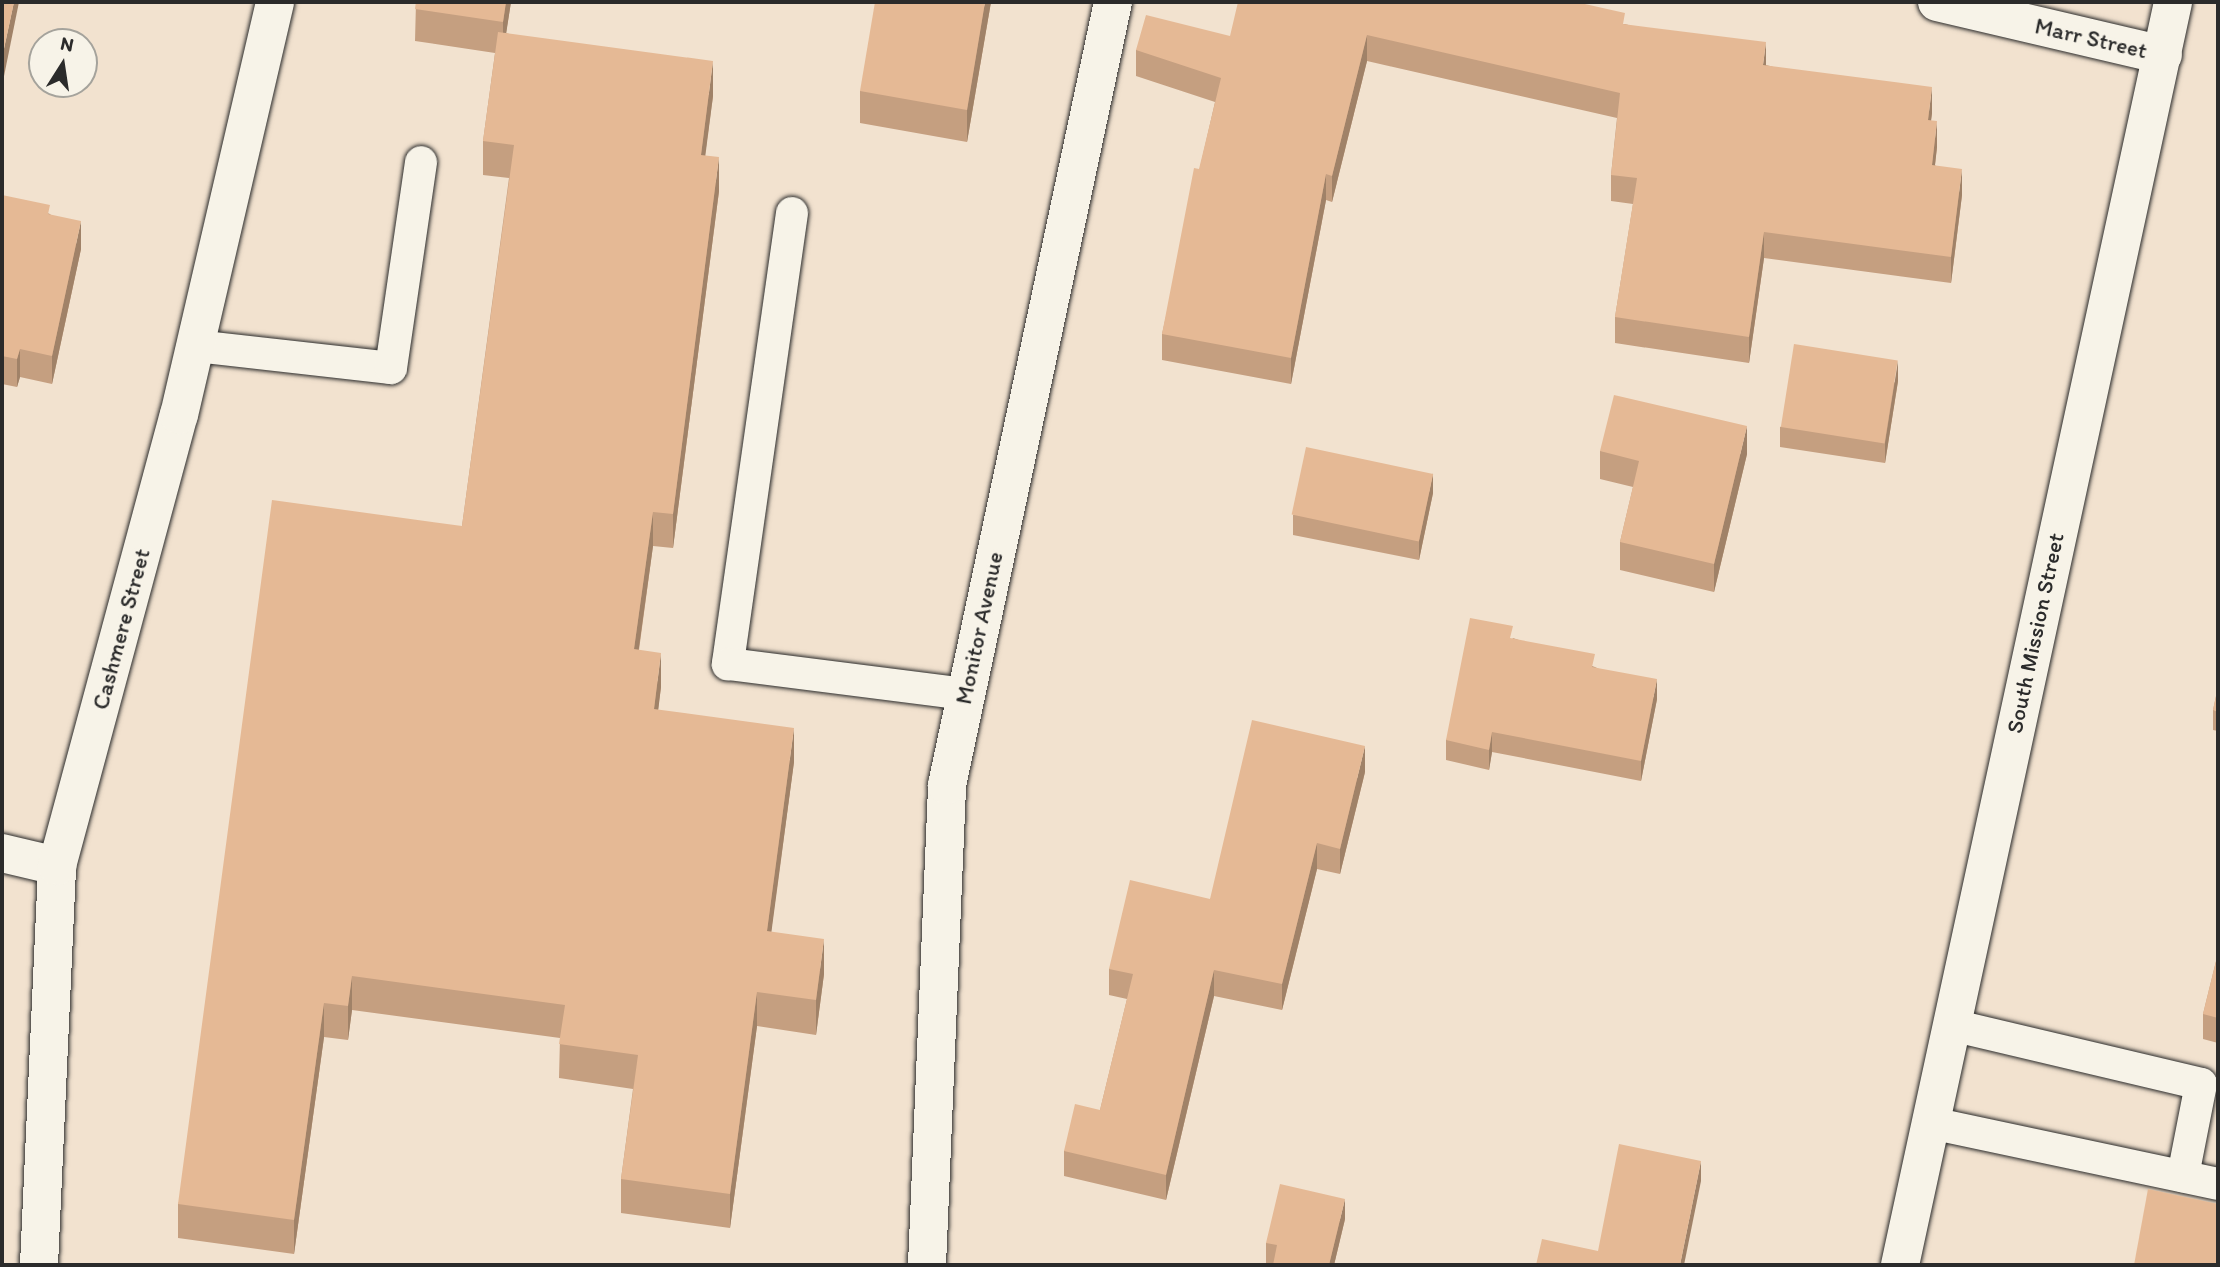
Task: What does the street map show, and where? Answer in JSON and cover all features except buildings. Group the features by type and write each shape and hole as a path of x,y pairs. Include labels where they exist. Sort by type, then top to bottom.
{"street":[{"name":"Cashmere Street","path":"39,1265 57,866 195,345 275,2"},
{"name":"Monitor Avenue","path":"927,1265 947,785 964,694 1113,2"},
{"name":"Marr Street","path":"1937,2 2163,55"},
{"name":"South Mission Street","path":"1900,1265 2068,475 2173,2"},
{"path":"2,853 57,866"}],"lane":[{"path":"195,345 391,368 421,162"},
{"path":"792,213 729,664 964,694"},
{"path":"1952,1025 2201,1084 2183,1176"},
{"path":"1931,1123 2218,1184"}]}
